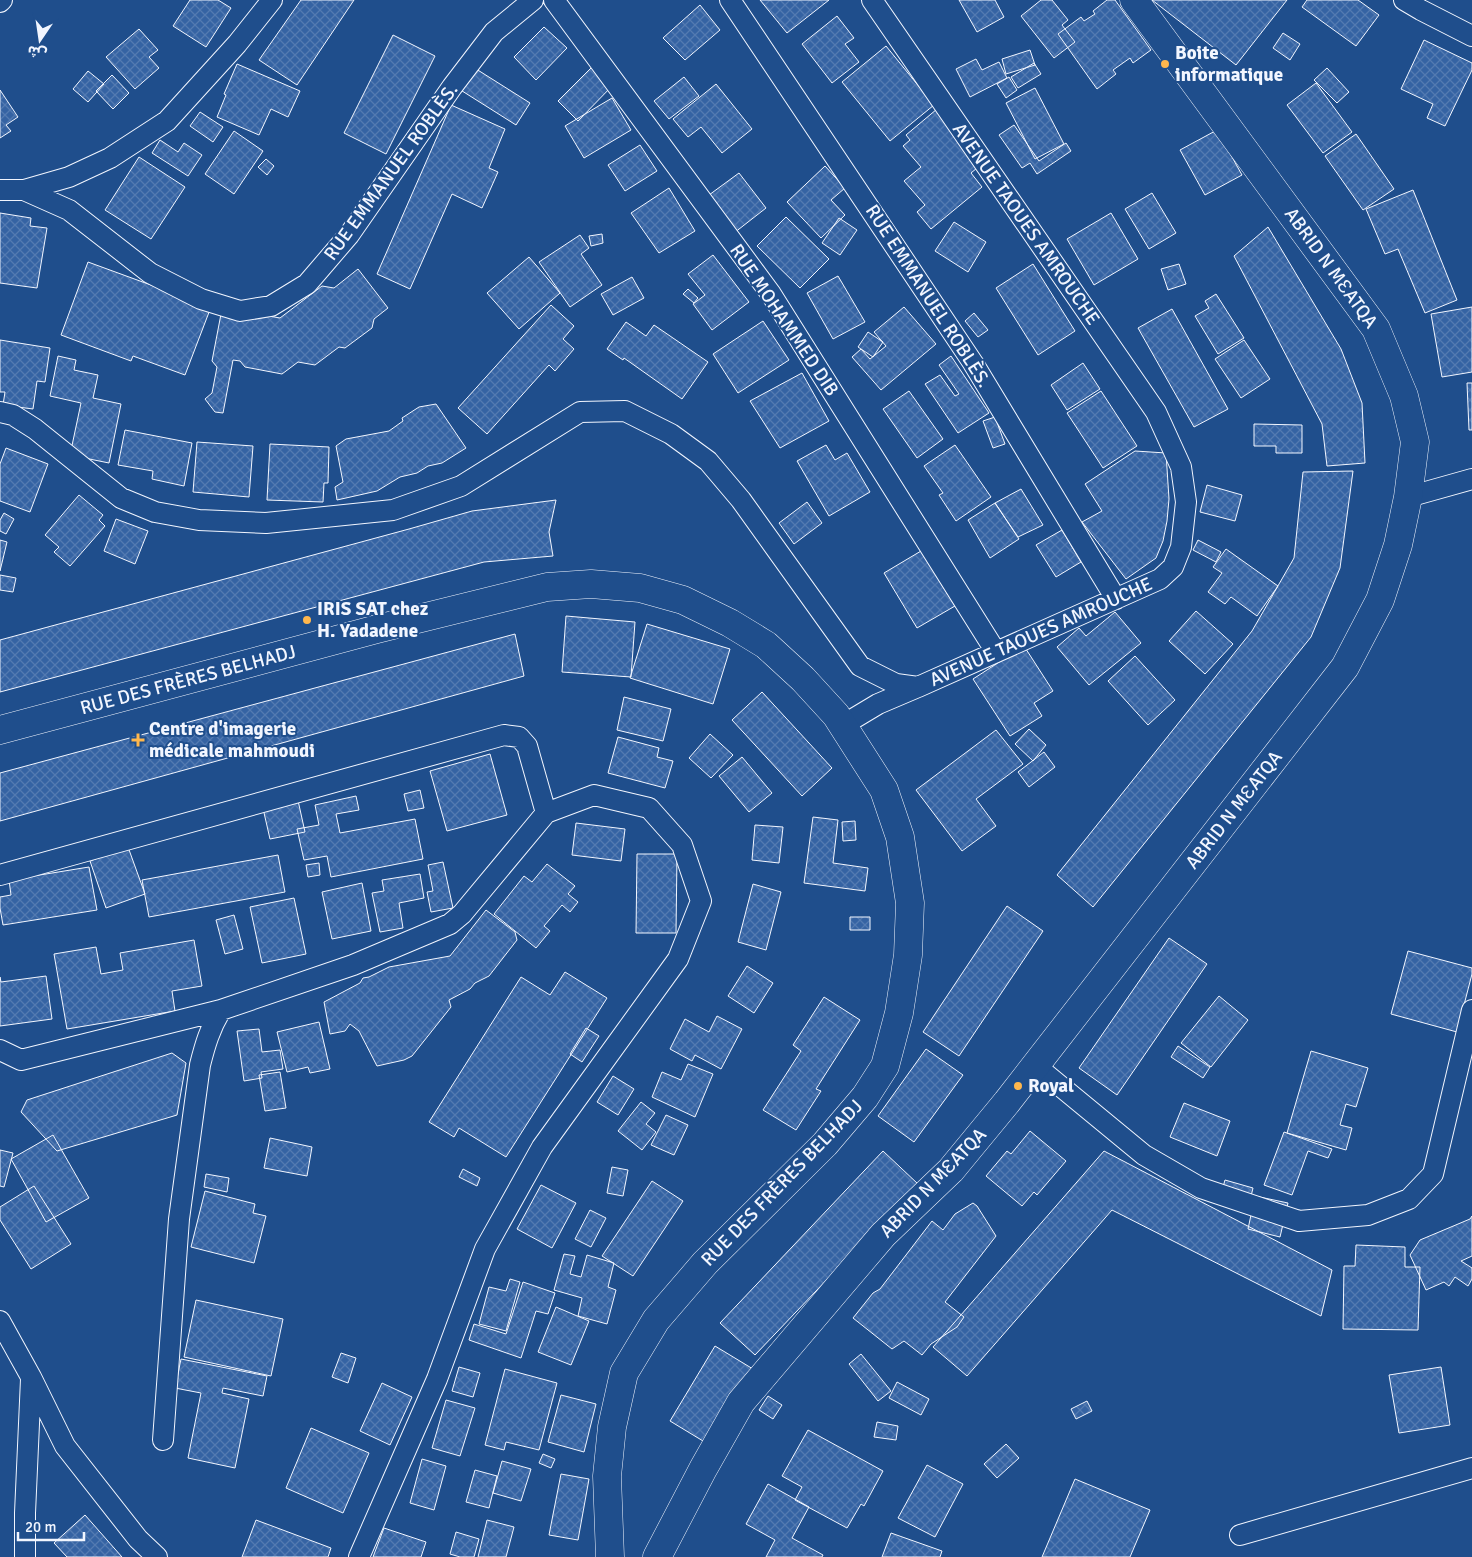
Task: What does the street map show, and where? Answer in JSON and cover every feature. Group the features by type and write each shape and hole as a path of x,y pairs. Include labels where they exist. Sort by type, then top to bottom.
{"main road":[{"name":"ABRID N MƐATQA","path":"657,1557 741,1402 883,1235 951,1170 1036,1066 1345,667 1380,600 1398,545 1408,497 1415,442 1404,396 1376,329 1134,0"},
{"name":"RUE DES FRÈRES BELHADJ","path":"0,730 386,627 547,587 591,584 640,588 683,600 730,623 766,645 803,679 836,715 884,790 900,838 910,903 908,956 899,1013 884,1066 865,1097 831,1137 705,1263 656,1320 624,1373 612,1427 607,1476 610,1557"}],"street":[{"path":"0,190 24,190 69,177 110,158 167,121 237,44 272,0"},
{"name":"RUE EMMANUEL ROBLÈS.","path":"24,190 69,210 150,273 201,299 240,311 271,306 307,284 349,236 452,87 494,32 533,0"},
{"name":"RUE MOHAMMED DIB","path":"554,0 771,294 996,652"},
{"name":"RUE EMMANUEL ROBLÈS.","path":"730,0 973,363 1116,599"},
{"name":"AVENUE TAOUES AMROUCHE","path":"0,412 13,415 35,429 121,498 155,512 199,520 266,523 393,510 461,486 580,412 625,411 671,434 708,461 741,500 860,666 896,684 918,687 1160,579 1173,567 1181,547 1186,502 1182,467 1156,412 872,0"},
{"path":"1404,0 1472,36"},
{"path":"1408,497 1472,479"},
{"path":"843,725 878,704 918,687"},
{"path":"0,875 504,735 518,737 527,746 546,813"},
{"path":"0,1050 21,1060 220,1010 353,965 450,924 462,914 546,813 594,795 649,808 682,845 701,901 678,959 542,1147 486,1249 438,1379 359,1557"},
{"path":"163,1440 179,1219 200,1065 205,1042 220,1010"},
{"path":"1036,1066 1144,1155 1201,1188 1299,1220 1368,1215 1409,1199 1433,1174 1472,1010"},
{"path":"0,1321 31,1377 65,1446 138,1539 158,1557"},
{"path":"25,1557 31,1377"},
{"path":"1240,1535 1472,1468"}],"building":[{"path":"190,0 218,0 231,8 206,47 173,26"},
{"path":"301,0 354,0 297,85 259,60"},
{"path":"760,0 829,0 787,33"},
{"path":"959,0 995,0 1004,17 977,32"},
{"path":"1041,0 1052,0 1068,20 1062,25 1075,42 1054,58 1021,16"},
{"path":"1107,0 1115,0 1151,50 1133,63 1130,58 1113,70 1116,74 1097,89 1058,34 1081,17 1084,21 1095,14 1093,11"},
{"path":"1152,0 1287,0 1236,65"},
{"path":"1307,0 1358,0 1379,15 1356,46 1302,7"},
{"path":"700,5 720,30 685,60 663,38"},
{"path":"837,16 854,38 845,44 859,62 832,83 802,44"},
{"path":"544,27 567,48 536,80 514,57"},
{"path":"139,29 158,50 149,57 159,68 135,89 106,57"},
{"path":"1283,33 1300,44 1290,60 1273,48"},
{"path":"393,35 435,56 386,154 344,133"},
{"path":"1424,40 1472,63 1472,70 1445,126 1427,118 1433,104 1401,89"},
{"path":"886,46 934,105 890,141 842,82"},
{"path":"1030,50 1035,65 1006,74 1002,59"},
{"path":"976,59 982,70 999,62 1007,78 970,97 956,69"},
{"path":"1034,63 1041,74 1018,88 1011,77"},
{"path":"237,64 300,91 288,117 271,109 259,135 217,117 226,95 224,94"},
{"path":"595,64 615,83 578,121 558,101"},
{"path":"473,67 530,103 516,125 459,89"},
{"path":"1327,68 1349,92 1337,103 1314,80"},
{"path":"88,71 104,84 88,102 73,89"},
{"path":"112,75 129,93 113,109 96,91"},
{"path":"684,77 699,96 669,119 654,101"},
{"path":"1009,77 1017,90 1006,98 997,84"},
{"path":"1316,83 1352,132 1323,153 1287,105"},
{"path":"716,84 752,129 722,153 701,127 688,137 673,119"},
{"path":"1035,88 1064,144 1035,159 1006,103"},
{"path":"0,90 18,117 6,125 11,131 0,138"},
{"path":"612,98 631,130 584,158 565,126"},
{"path":"451,105 505,129 489,168 498,172 482,208 452,194 410,289 377,274"},
{"path":"937,109 983,163 971,173 982,187 931,229 917,212 925,205 904,181 921,167 903,146 910,140 906,135"},
{"path":"200,112 223,127 213,142 190,126"},
{"path":"1014,125 1039,161 1066,143 1071,151 1037,174 1030,163 1022,168 999,135"},
{"path":"1217,130 1242,175 1205,195 1180,150"},
{"path":"234,131 263,151 234,194 205,174"},
{"path":"1356,134 1394,189 1363,210 1325,156"},
{"path":"160,140 178,152 184,143 202,155 188,176 152,153"},
{"path":"640,145 657,171 625,191 608,165"},
{"path":"139,157 185,187 151,239 105,210"},
{"path":"266,159 274,166 267,175 258,167"},
{"path":"825,166 845,188 831,200 845,215 821,238 787,202"},
{"path":"739,173 766,208 734,233 709,195"},
{"path":"669,188 695,231 659,253 631,213"},
{"path":"1413,190 1457,300 1425,313 1398,249 1385,254 1366,209"},
{"path":"1152,193 1176,233 1149,249 1125,209"},
{"path":"0,213 31,218 30,226 47,228 37,288 0,283"},
{"path":"1111,213 1138,259 1094,285 1067,239"},
{"path":"786,217 829,259 800,288 757,246"},
{"path":"839,218 857,230 840,255 822,243"},
{"path":"954,222 986,242 968,272 935,251"},
{"path":"1268,227 1341,349 1362,403 1365,463 1327,466 1322,424 1234,256"},
{"path":"602,234 603,243 591,246 589,236"},
{"path":"580,235 589,248 581,254 602,285 570,307 539,262"},
{"path":"713,255 749,302 712,330 693,304 705,295 688,274"},
{"path":"529,257 560,293 519,329 487,293"},
{"path":"88,262 211,307 185,375 133,356 131,361 61,335"},
{"path":"1033,264 1075,331 1038,355 996,288"},
{"path":"1179,264 1186,284 1168,290 1161,269"},
{"path":"358,269 388,308 374,319 372,328 345,348 339,347 315,365 298,362 282,374 245,367 240,361 233,360 223,413 215,412 205,399 212,393 217,367 212,361 221,314 246,312 280,318 322,286 334,288"},
{"path":"838,276 865,322 833,339 807,293"},
{"path":"632,277 644,298 613,315 601,294"},
{"path":"688,289 698,298 694,303 683,294"},
{"path":"1216,294 1244,338 1218,354 1195,316 1209,308 1205,301"},
{"path":"551,305 574,326 563,339 574,349 555,371 549,365 487,434 458,408"},
{"path":"904,307 936,344 881,390 852,357 861,349 870,359 886,346 874,332"},
{"path":"1472,307 1472,372 1442,377 1431,314"},
{"path":"1172,309 1228,409 1194,427 1138,328"},
{"path":"974,313 988,330 978,337 965,321"},
{"path":"763,321 789,360 738,393 713,354"},
{"path":"626,322 646,336 654,325 708,362 682,399 624,358 623,360 607,349"},
{"path":"868,332 883,342 873,357 858,347"},
{"path":"0,340 50,348 45,382 37,381 33,409 3,405 5,392 0,392"},
{"path":"1244,340 1270,379 1241,398 1215,359"},
{"path":"58,356 76,360 74,370 98,375 93,398 121,404 109,463 70,455 81,403 50,396"},
{"path":"951,356 989,413 958,433 925,384 940,375 955,396 959,394 939,365"},
{"path":"1083,363 1100,389 1067,410 1051,385"},
{"path":"802,373 829,421 780,448 750,401"},
{"path":"1467,383 1472,383 1472,430 1469,430"},
{"path":"909,391 943,439 917,458 883,409"},
{"path":"1101,391 1137,446 1103,468 1067,413"},
{"path":"436,404 466,448 442,463 428,466 417,473 400,477 377,491 337,500 335,487 343,482 336,446 346,439 389,431 403,421 402,418 419,407"},
{"path":"995,417 1005,444 993,448 983,421"},
{"path":"1254,424 1302,425 1302,453 1276,453 1276,446 1254,446"},
{"path":"125,430 192,443 184,486 152,479 153,471 118,465"},
{"path":"197,442 253,446 249,497 193,492"},
{"path":"270,444 329,447 328,483 324,483 323,502 267,500"},
{"path":"826,445 835,460 847,453 870,492 829,516 797,461"},
{"path":"955,445 991,497 956,521 939,495 943,493 924,466"},
{"path":"6,448 48,464 30,512 0,501 0,464"},
{"path":"1135,451 1166,453 1169,499 1163,541 1156,558 1126,579 1082,522 1102,511 1085,484"},
{"path":"1353,471 1340,568 1311,637 1093,907 1057,875 1252,631 1294,558 1303,472"},
{"path":"1207,485 1242,495 1235,521 1200,512"},
{"path":"1021,489 1043,525 1018,537 995,503"},
{"path":"79,495 103,515 99,520 105,526 70,566 54,552 59,547 45,535"},
{"path":"556,500 549,532 553,556 484,562 0,692 0,640 472,511"},
{"path":"807,502 822,523 794,544 779,523"},
{"path":"995,503 1019,539 990,558 968,520"},
{"path":"4,513 14,519 6,534 0,531 0,520"},
{"path":"116,519 148,531 135,564 104,551"},
{"path":"1062,530 1081,562 1056,577 1036,545"},
{"path":"0,540 7,542 0,571"},
{"path":"1198,540 1221,552 1216,562 1193,550"},
{"path":"1226,549 1278,586 1257,616 1231,597 1225,604 1208,592 1222,573 1213,567"},
{"path":"921,551 955,606 917,628 884,573"},
{"path":"0,575 16,578 13,592 0,590"},
{"path":"1196,611 1233,644 1205,674 1169,641"},
{"path":"1115,612 1141,643 1089,685 1057,647 1079,628 1086,636"},
{"path":"566,616 635,622 631,677 562,672"},
{"path":"647,624 730,649 713,704 630,678"},
{"path":"515,634 524,676 0,821 0,773"},
{"path":"1024,646 1053,691 1034,703 1042,716 1010,736 973,679"},
{"path":"1135,656 1175,700 1148,725 1108,681"},
{"path":"762,692 832,768 802,796 732,720"},
{"path":"624,697 671,709 663,741 617,730"},
{"path":"1029,729 1046,745 1033,761 1015,744"},
{"path":"996,730 1023,764 976,799 996,826 962,851 916,790"},
{"path":"710,734 733,755 711,778 689,758"},
{"path":"618,737 659,748 657,757 673,761 665,788 608,773"},
{"path":"1044,752 1055,767 1029,787 1018,772"},
{"path":"490,754 507,815 447,831 430,771"},
{"path":"742,757 772,793 749,812 719,776"},
{"path":"420,790 424,808 408,811 404,794"},
{"path":"297,796 305,832 270,839 262,804"},
{"path":"356,796 359,810 336,814 340,833 415,819 423,859 331,877 327,856 304,860 297,829 319,825 315,805"},
{"path":"813,817 838,820 833,863 868,868 865,891 804,883"},
{"path":"855,821 856,840 843,841 842,822"},
{"path":"576,823 625,829 621,861 572,855"},
{"path":"755,825 783,827 779,863 752,860"},
{"path":"128,847 145,894 106,908 90,861"},
{"path":"637,854 677,854 676,933 636,933"},
{"path":"278,855 285,892 149,917 142,880"},
{"path":"443,862 453,908 431,912 427,892 433,891 428,865"},
{"path":"319,863 320,875 308,877 306,865"},
{"path":"547,864 575,886 568,894 578,902 570,912 562,905 544,926 550,931 536,948 494,914 524,876 532,882"},
{"path":"89,867 97,910 3,925 0,897 11,895 9,880"},
{"path":"420,874 424,898 399,903 403,928 380,932 372,893 384,891 382,880"},
{"path":"362,883 371,931 332,939 322,892"},
{"path":"753,884 781,892 766,950 738,942"},
{"path":"294,898 306,954 262,963 250,907"},
{"path":"1007,906 1043,931 959,1056 923,1032"},
{"path":"486,910 515,932 517,940 489,976 449,1000 451,1007 412,1056 404,1060 377,1066 359,1031 350,1024 345,1031 330,1034 324,1002 360,983 363,978 389,967 450,956"},
{"path":"234,915 243,949 225,954 216,920"},
{"path":"850,917 870,917 870,930 850,930"},
{"path":"1169,938 1207,964 1117,1095 1079,1068"},
{"path":"194,940 202,986 172,991 175,1011 67,1029 54,954 96,947 101,974 123,970 120,953"},
{"path":"1408,951 1472,968 1457,1032 1391,1014"},
{"path":"747,966 773,983 754,1013 728,996"},
{"path":"565,972 607,998 506,1157 459,1128 454,1137 429,1122 521,977 550,995"},
{"path":"46,976 52,1019 0,1026 0,977 1,982"},
{"path":"1219,996 1248,1020 1211,1067 1181,1043"},
{"path":"824,997 860,1020 816,1089 821,1091 796,1130 763,1110 801,1051 793,1045"},
{"path":"717,1016 742,1029 721,1069 695,1055 692,1061 670,1049 685,1019 709,1032"},
{"path":"319,1022 330,1069 310,1073 308,1067 287,1072 277,1032"},
{"path":"586,1028 599,1036 582,1062 570,1054"},
{"path":"259,1029 262,1052 280,1050 283,1069 261,1072 262,1078 244,1081 237,1031"},
{"path":"1178,1046 1210,1067 1203,1078 1171,1057"},
{"path":"926,1049 963,1075 914,1142 878,1116"},
{"path":"1311,1051 1368,1068 1356,1107 1346,1104 1340,1125 1352,1128 1346,1150 1287,1133"},
{"path":"172,1053 186,1063 177,1115 57,1151 21,1112 27,1100"},
{"path":"688,1064 713,1074 695,1117 652,1097 662,1072 681,1080"},
{"path":"280,1072 286,1108 265,1111 259,1075"},
{"path":"613,1076 634,1089 618,1115 597,1102"},
{"path":"641,1102 655,1113 646,1124 656,1132 642,1150 618,1131"},
{"path":"1184,1103 1230,1121 1217,1156 1170,1137"},
{"path":"666,1115 688,1125 674,1155 651,1145"},
{"path":"1030,1131 1066,1161 1037,1195 1034,1192 1022,1206 986,1176 1007,1151 1011,1154"},
{"path":"1284,1132 1332,1149 1328,1158 1308,1151 1292,1195 1264,1185"},
{"path":"53,1135 89,1198 46,1222 11,1159"},
{"path":"270,1138 312,1147 307,1176 264,1168"},
{"path":"0,1150 13,1153 4,1187 0,1186"},
{"path":"883,1151 918,1184 755,1355 720,1323"},
{"path":"1104,1151 1332,1270 1321,1316 1112,1210 967,1376 933,1347"},
{"path":"612,1167 628,1170 623,1196 607,1193"},
{"path":"463,1169 480,1178 477,1186 459,1177"},
{"path":"206,1174 229,1178 227,1192 204,1187"},
{"path":"1225,1180 1253,1188 1248,1209 1219,1201"},
{"path":"652,1181 683,1201 633,1276 602,1256"},
{"path":"541,1185 576,1203 552,1248 517,1229"},
{"path":"34,1186 71,1244 31,1269 0,1220 0,1207"},
{"path":"205,1191 255,1204 253,1213 266,1216 254,1263 191,1247"},
{"path":"1255,1196 1288,1203 1280,1237 1248,1229"},
{"path":"973,1203 977,1206 996,1236 945,1302 964,1317 957,1327 931,1344 922,1355 904,1341 892,1349 853,1318 873,1293 880,1289 932,1221 943,1230 955,1214"},
{"path":"590,1210 606,1218 591,1247 575,1239"},
{"path":"1472,1216 1472,1256 1461,1261 1472,1268 1472,1279 1468,1286 1455,1277 1449,1286 1444,1282 1426,1290 1410,1255 1420,1240 1470,1219"},
{"path":"1356,1245 1405,1247 1405,1267 1420,1267 1418,1330 1343,1329 1344,1266 1355,1266"},
{"path":"564,1254 575,1256 570,1274 581,1277 587,1255 614,1263 608,1287 616,1290 607,1324 578,1316 582,1298 554,1290"},
{"path":"510,1279 520,1282 506,1331 479,1324 489,1287 506,1291"},
{"path":"523,1282 555,1293 548,1314 536,1311 521,1358 469,1340 474,1324 506,1334"},
{"path":"196,1300 283,1319 271,1376 184,1357"},
{"path":"556,1307 589,1321 571,1365 538,1352"},
{"path":"715,1346 753,1369 708,1444 670,1421"},
{"path":"341,1353 356,1358 348,1383 332,1377"},
{"path":"861,1354 891,1391 878,1401 849,1364"},
{"path":"181,1359 267,1376 263,1396 223,1388 222,1393 249,1399 235,1468 188,1458 201,1393 175,1388"},
{"path":"459,1367 480,1373 473,1397 452,1391"},
{"path":"1441,1367 1450,1425 1399,1433 1389,1375"},
{"path":"505,1369 557,1383 539,1450 506,1442 504,1450 485,1445"},
{"path":"897,1382 929,1399 921,1415 889,1398"},
{"path":"382,1383 412,1397 390,1445 360,1431"},
{"path":"561,1395 596,1404 584,1452 548,1442"},
{"path":"768,1396 782,1405 773,1419 759,1410"},
{"path":"446,1400 475,1408 460,1456 432,1448"},
{"path":"1087,1401 1092,1411 1076,1419 1071,1409"},
{"path":"877,1422 898,1426 896,1440 874,1437"},
{"path":"311,1428 369,1453 343,1513 286,1488"},
{"path":"808,1430 883,1471 864,1506 861,1504 847,1528 795,1500 802,1487 782,1476"},
{"path":"1006,1444 1019,1458 997,1478 984,1464"},
{"path":"543,1454 555,1459 551,1468 539,1463"},
{"path":"422,1459 446,1466 434,1510 410,1503"},
{"path":"502,1461 531,1469 521,1501 493,1493"},
{"path":"927,1465 963,1484 935,1537 898,1518"},
{"path":"475,1470 497,1476 489,1508 466,1502"},
{"path":"561,1474 589,1479 578,1540 549,1535"},
{"path":"1075,1479 1150,1510 1130,1557 1042,1557"},
{"path":"768,1484 809,1507 792,1538 823,1555 822,1557 766,1557 775,1540 746,1524"},
{"path":"85,1515 122,1557 67,1557 54,1543"},
{"path":"256,1520 331,1548 328,1557 242,1557"},
{"path":"487,1520 514,1527 506,1557 478,1557"},
{"path":"384,1528 426,1542 421,1557 373,1557"},
{"path":"456,1532 479,1539 474,1557 460,1557 450,1554"},
{"path":"891,1533 942,1551 940,1557 882,1557"}],"place":[{"name":"Boite informatique","path":"1165,64"},
{"name":"IRIS SAT chez H. Yadadene","path":"307,620"},
{"name":"Centre d'imagerie médicale mahmoudi","path":"138,740"},
{"name":"Royal","path":"1018,1086"}]}
